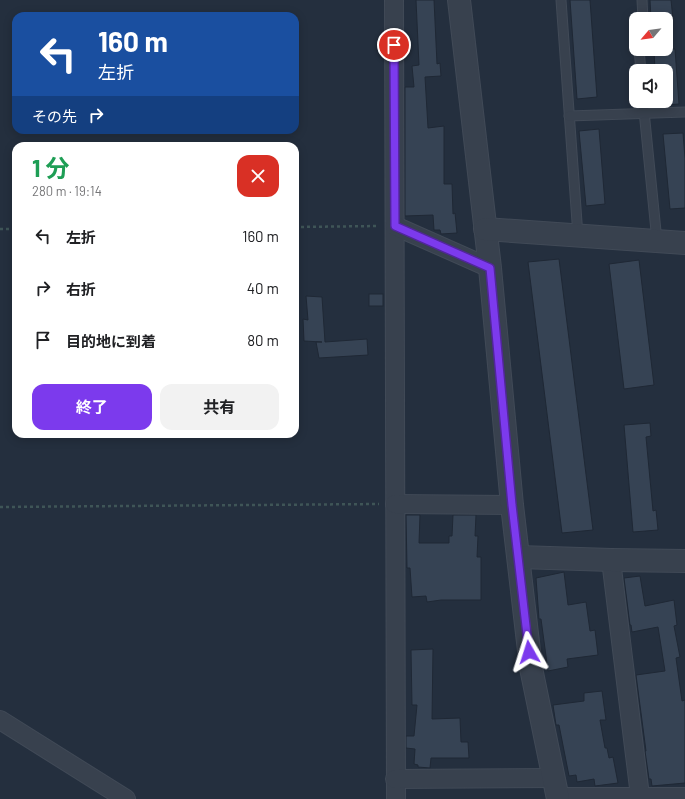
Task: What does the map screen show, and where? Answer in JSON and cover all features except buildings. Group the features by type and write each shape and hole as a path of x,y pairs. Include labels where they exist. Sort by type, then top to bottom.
{"street":[{"path":"394,0 396,799"},
{"path":"459,0 490,268 512,505 531,668 557,791"},
{"path":"395,226 490,268"},
{"path":"485,229 685,243"},
{"path":"395,504 512,505"},
{"path":"519,557 685,561"},
{"path":"611,560 640,796"},
{"path":"0,720 126,799"},
{"path":"395,780 640,796 685,797"}],"lane":[{"path":"561,0 578,236"},
{"path":"642,0 643,12"},
{"path":"644,108 657,241"},
{"path":"569,116 685,112"}],"path":[{"path":"299,227 395,226"},
{"path":"0,230 12,229"},
{"path":"0,507 395,504"}],"route":[{"path":"394,45 395,226 490,268 512,505 529,652"}]}
